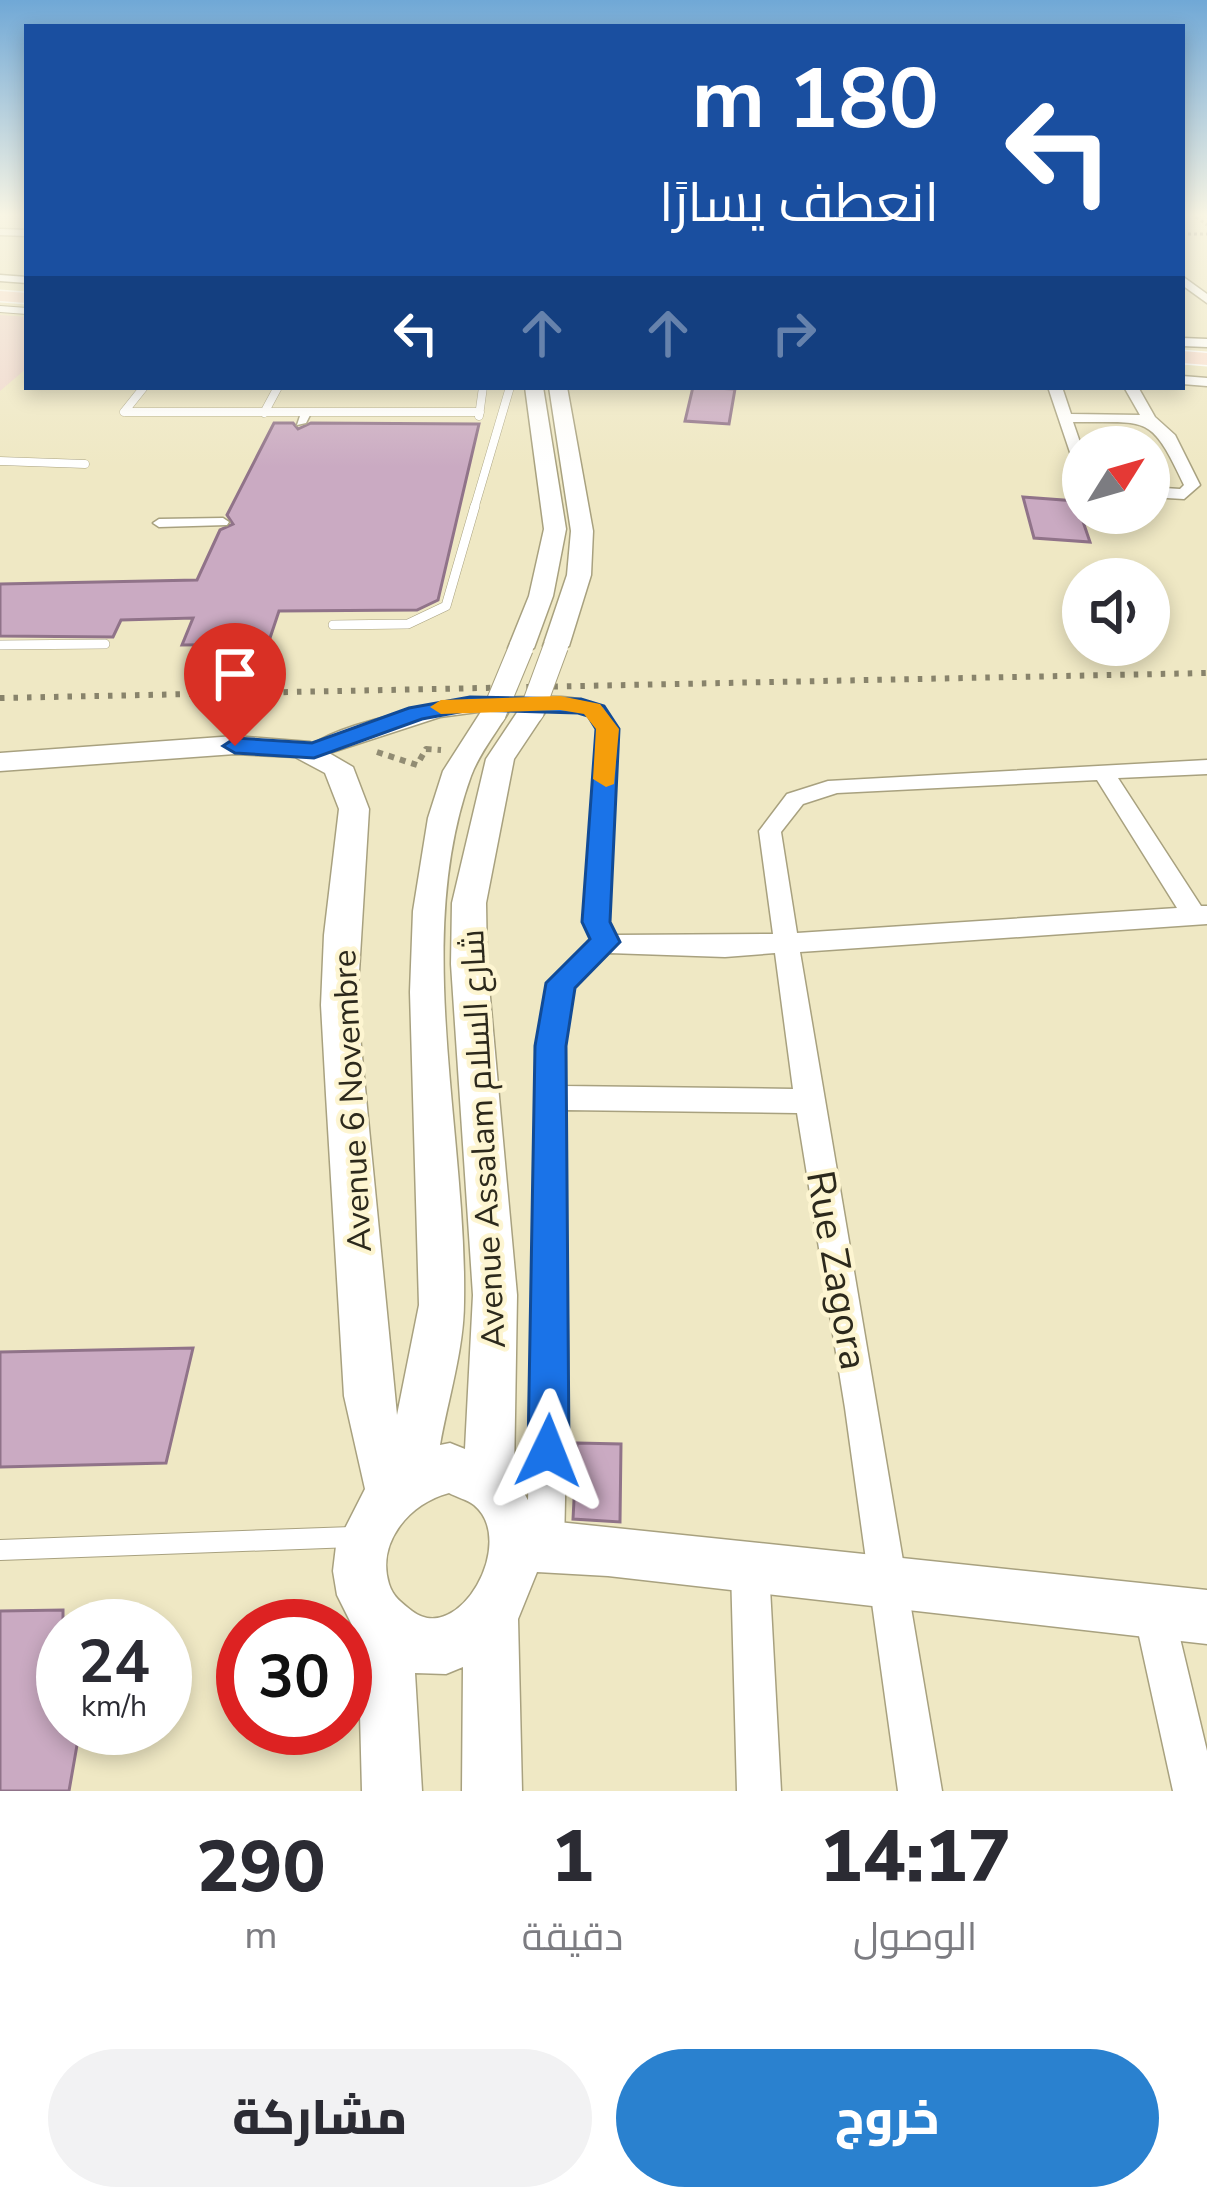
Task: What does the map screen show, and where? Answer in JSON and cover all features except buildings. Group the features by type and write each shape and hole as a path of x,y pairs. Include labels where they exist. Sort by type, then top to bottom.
{"street":[{"name":"Avenue Assalam شارع السلام","path":"489,1483 496,1295 469,964 469,903 513,712 521,648 541,596 555,529 534,390"},
{"name":"Avenue Assalam شارع السلام","path":"388,1502 435,1355 442,1305 428,992 430,911 443,818 469,753 513,712 556,646 579,575 582,531 558,390"},
{"path":"1056,390 1070,426"},
{"path":"1133,390 1157,426"},
{"path":"1068,418 1149,419"},
{"path":"1170,440 1192,489 1170,493"},
{"path":"159,523 224,522"},
{"path":"0,762 330,744 417,712 470,704 560,703 596,711 608,729 609,741 596,922 605,942"},
{"name":"Avenue 6 Novembre","path":"330,744 354,809 343,895 339,1005 365,1366 388,1502"},
{"path":"1103,772 1207,767"},
{"path":"1103,772 1201,915"},
{"name":"Rue Zagora","path":"920,1791 808,1101 770,831 795,799 836,786 1103,772"},
{"path":"605,942 624,947 788,944 1201,915"},
{"path":"492,1791 491,1618 531,1546 555,998 568,974 605,942"},
{"path":"552,1098 808,1101"},
{"path":"365,1366 379,1394 395,1399 420,1382 435,1355"},
{"path":"491,1618 461,1640 427,1648 404,1642 386,1629 371,1611 363,1587 388,1502 451,1468 489,1483 531,1546 1207,1617"},
{"path":"750,1569 759,1791"},
{"path":"1154,1613 1195,1791"},
{"path":"386,1629 392,1791"}],"lane":[{"path":"142,390 124,412 264,413 304,418 480,415 483,390"},
{"path":"264,413 276,390"},
{"path":"333,625 411,623 437,615 450,601 509,390"},
{"path":"0,461 85,464"},
{"path":"0,645 105,644"},
{"path":"0,1550 388,1502"}],"path":[{"path":"330,744 418,765 426,748 469,753"}],"shaded area":[{"path":"0,315 24,317 24,371 0,391"}],"railway":[{"path":"0,698 1207,673"}],"slow traffic":[{"path":"441,707 560,703 592,709 608,729 606,779"}],"route":[{"path":"235,746 314,751 417,712 470,704 581,706 596,711 608,729 596,922 605,942 561,983 550,1046 548,1451"}]}
